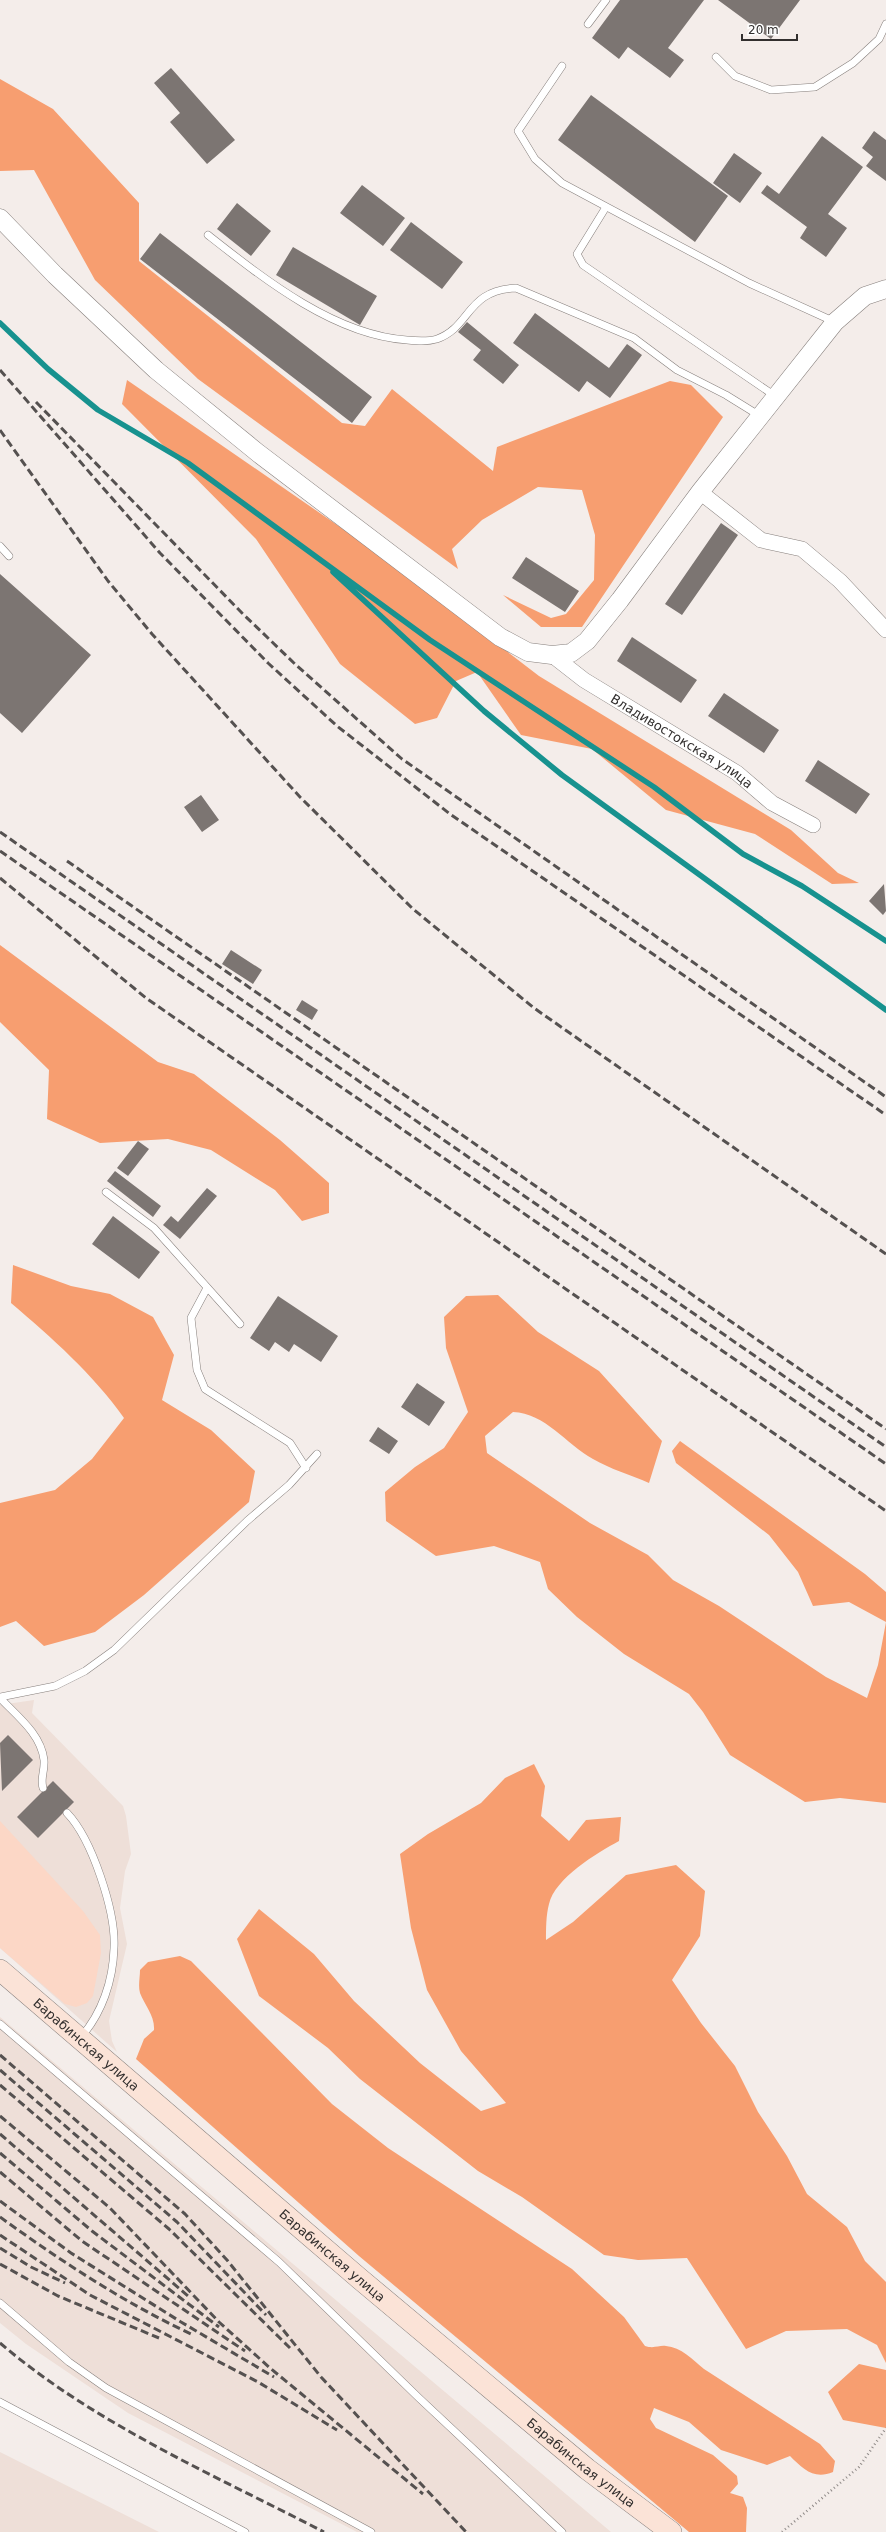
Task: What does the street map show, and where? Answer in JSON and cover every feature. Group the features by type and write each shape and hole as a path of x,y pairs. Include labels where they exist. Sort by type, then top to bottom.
{"main road":[{"name":"Барабинская улица","path":"0,1970 360,2279 587,2469 671,2532"}],"street":[{"path":"0,218 55,275 151,365 258,453 500,637 528,652 552,655 571,653 587,641 620,600 700,492 835,322 865,296 886,289"},
{"path":"700,492 761,540 802,550 840,581 886,630"},
{"name":"Владивостокская улица","path":"552,655 584,680 737,773 772,803 813,825"}],"lane":[{"path":"588,24 606,0"},
{"path":"716,57 735,76 771,90 815,87 853,63 879,39 886,24"},
{"path":"562,66 518,131 535,159 562,183 606,207 749,283 794,305 835,322"},
{"path":"606,207 577,254 583,265 775,396"},
{"path":"208,235 265,280 335,320 386,339 424,341 437,339 451,332 484,295 501,288 516,288 634,338 677,370 726,395 760,416"},
{"path":"0,546 9,556"},
{"path":"106,1192 154,1228 240,1324"},
{"path":"207,1288 191,1318 197,1370 205,1389 290,1443 306,1468"},
{"path":"0,1698 55,1686 85,1671 114,1650 247,1521 306,1468 317,1454"},
{"path":"0,1698 29,1728 39,1742 44,1760 41,1780 43,1788"},
{"path":"67,1813 74,1820 91,1849 101,1876 115,1947 102,2007 92,2025 80,2039"},
{"path":"0,2024 279,2262 419,2398 562,2532"},
{"path":"0,2303 68,2362 106,2388 371,2532"},
{"path":"0,2402 245,2532"}],"path":[{"path":"782,2532 859,2467 886,2428"}],"shaded area":[{"path":"0,79 53,109 139,203 139,261 342,423 365,426 392,389 493,471 497,447 670,381 691,385 723,417 582,627 541,627 503,595 551,618 566,614 594,580 595,535 582,490 538,487 482,520 452,549 458,569 198,379 95,280 34,170 0,171"},
{"path":"127,380 385,558 539,676 791,830 838,873 859,883 832,884 755,834 666,810 592,749 521,735 477,672 456,681 437,718 415,724 340,664 256,539 122,404"},
{"path":"0,945 158,1062 194,1074 280,1140 329,1183 329,1213 302,1221 275,1190 211,1150 168,1139 100,1143 47,1119 49,1070 0,1022"},
{"path":"13,1265 71,1286 110,1294 153,1317 174,1355 162,1400 211,1430 255,1471 249,1502 144,1595 95,1632 44,1646 16,1621 0,1627 0,1503 55,1490 92,1459 124,1418 99,1386 71,1357 11,1303"},
{"path":"498,1295 538,1332 599,1371 662,1441 649,1483 600,1463 583,1453 545,1423 525,1414 513,1412 485,1436 487,1453 590,1523 648,1555 673,1580 719,1606 826,1677 867,1698 878,1665 886,1622 886,1803 840,1798 805,1802 730,1755 703,1712 689,1694 624,1654 577,1617 548,1589 540,1562 494,1546 436,1556 386,1521 385,1492 415,1467 444,1448 468,1412 446,1348 444,1317 466,1296"},
{"path":"680,1441 865,1574 886,1592 886,1622 849,1602 813,1606 798,1572 769,1535 676,1463 672,1451"},
{"path":"34,1700 32,1713 123,1806 126,1816 131,1854 125,1871 120,1908 127,1944 109,2021 112,2041 117,2052 0,1948 0,1705"},
{"path":"534,1764 545,1786 541,1816 569,1841 586,1820 621,1817 619,1841 578,1867 559,1885 553,1894 547,1913 546,1940 573,1922 626,1875 676,1865 705,1891 700,1936 672,1980 701,2023 735,2066 758,2112 787,2156 807,2194 847,2227 865,2261 886,2282 886,2363 877,2345 847,2329 786,2331 746,2349 687,2258 638,2260 604,2255 522,2197 478,2171 360,2079 328,2048 259,1996 237,1939 259,1909 314,1954 354,2001 420,2063 481,2111 506,2103 461,2051 427,1990 411,1928 400,1854 428,1834 481,1803 505,1778"},
{"path":"0,1821 83,1911 100,1935 101,1953 93,1996 87,2003 76,2007 65,2004 0,1948"},
{"path":"180,1956 191,1961 332,2104 388,2148 572,2269 624,2317 645,2346 666,2346 682,2351 704,2369 820,2444 835,2461 833,2472 820,2475 814,2474 804,2469 790,2456 767,2465 721,2450 689,2422 654,2408 650,2419 656,2428 713,2455 737,2476 738,2484 730,2493 743,2497 747,2508 746,2532 689,2532 359,2256 136,2059 144,2039 154,2030 153,2020 140,1993 140,1970 148,1962"},
{"path":"0,2017 611,2532 357,2532 128,2413 26,2344 0,2323"},
{"path":"859,2364 886,2370 886,2428 843,2420 828,2392"},
{"path":"0,2452 159,2532 0,2532"}],"building":[{"path":"620,0 704,0 668,48 684,60 670,78 628,47 619,59 592,38"},
{"path":"718,0 800,0 771,39"},
{"path":"171,68 235,140 207,164 170,122 180,113 154,83"},
{"path":"591,95 728,196 695,242 558,140"},
{"path":"874,131 886,140 886,181 866,166 873,157 862,148"},
{"path":"822,136 863,167 828,214 847,228 826,257 800,238 807,227 761,193 767,185 779,194"},
{"path":"734,153 762,173 740,203 713,183"},
{"path":"362,185 405,218 383,246 340,213"},
{"path":"237,203 271,231 251,256 217,229"},
{"path":"411,222 463,262 442,289 390,250"},
{"path":"160,233 372,397 352,423 140,259"},
{"path":"293,247 377,296 360,325 276,275"},
{"path":"535,313 609,368 627,344 642,355 610,398 587,381 579,392 513,343"},
{"path":"467,322 519,365 503,384 473,360 481,350 458,332"},
{"path":"721,523 738,535 682,615 665,604"},
{"path":"526,557 579,591 565,612 512,578"},
{"path":"0,574 91,655 22,733 0,713"},
{"path":"632,637 697,680 681,703 617,661"},
{"path":"724,693 779,730 764,753 708,716"},
{"path":"818,760 870,794 856,814 805,781"},
{"path":"201,795 219,820 202,832 184,807"},
{"path":"884,884 886,911 883,915 869,901"},
{"path":"231,950 262,970 253,984 222,964"},
{"path":"302,1000 318,1010 312,1020 296,1010"},
{"path":"138,1141 149,1149 128,1176 117,1168"},
{"path":"115,1171 161,1206 153,1217 107,1181"},
{"path":"207,1188 217,1196 180,1239 163,1225 171,1216 178,1222"},
{"path":"113,1216 160,1252 139,1279 92,1244"},
{"path":"278,1296 338,1336 321,1362 294,1344 289,1352 275,1342 269,1351 250,1338"},
{"path":"417,1383 445,1402 429,1426 401,1407"},
{"path":"378,1427 398,1441 389,1454 369,1441"},
{"path":"8,1735 33,1760 2,1791 0,1743"},
{"path":"53,1781 74,1802 38,1838 17,1817"}],"waterway":[{"path":"0,323 48,369 98,410 188,463 430,640 654,787 743,854 802,886 886,941"},
{"path":"333,572 484,711 562,775 886,1010"}],"railway":[{"path":"0,370 160,553 268,663 337,726 450,814 886,1115"},
{"path":"36,402 242,613 296,665 402,759 886,1097"},
{"path":"0,430 108,581 152,634 300,797 413,909 534,1008 886,1254"},
{"path":"0,832 886,1447"},
{"path":"0,851 886,1464"},
{"path":"67,861 886,1429"},
{"path":"0,878 146,998 886,1511"},
{"path":"0,2055 185,2214 227,2260 321,2377 466,2532"},
{"path":"0,2070 177,2222 266,2315"},
{"path":"0,2085 169,2229 290,2348"},
{"path":"0,2116 110,2208 219,2322 270,2368 423,2494"},
{"path":"0,2134 188,2296"},
{"path":"0,2153 92,2231 219,2327"},
{"path":"0,2172 82,2241 245,2351"},
{"path":"0,2201 71,2253 181,2322 274,2377"},
{"path":"0,2217 117,2295 191,2334"},
{"path":"0,2235 90,2295 258,2382 337,2430"},
{"path":"0,2248 31,2267 65,2283"},
{"path":"0,2264 58,2296 159,2338"},
{"path":"0,2343 75,2399 115,2423 198,2469 324,2532"}]}
